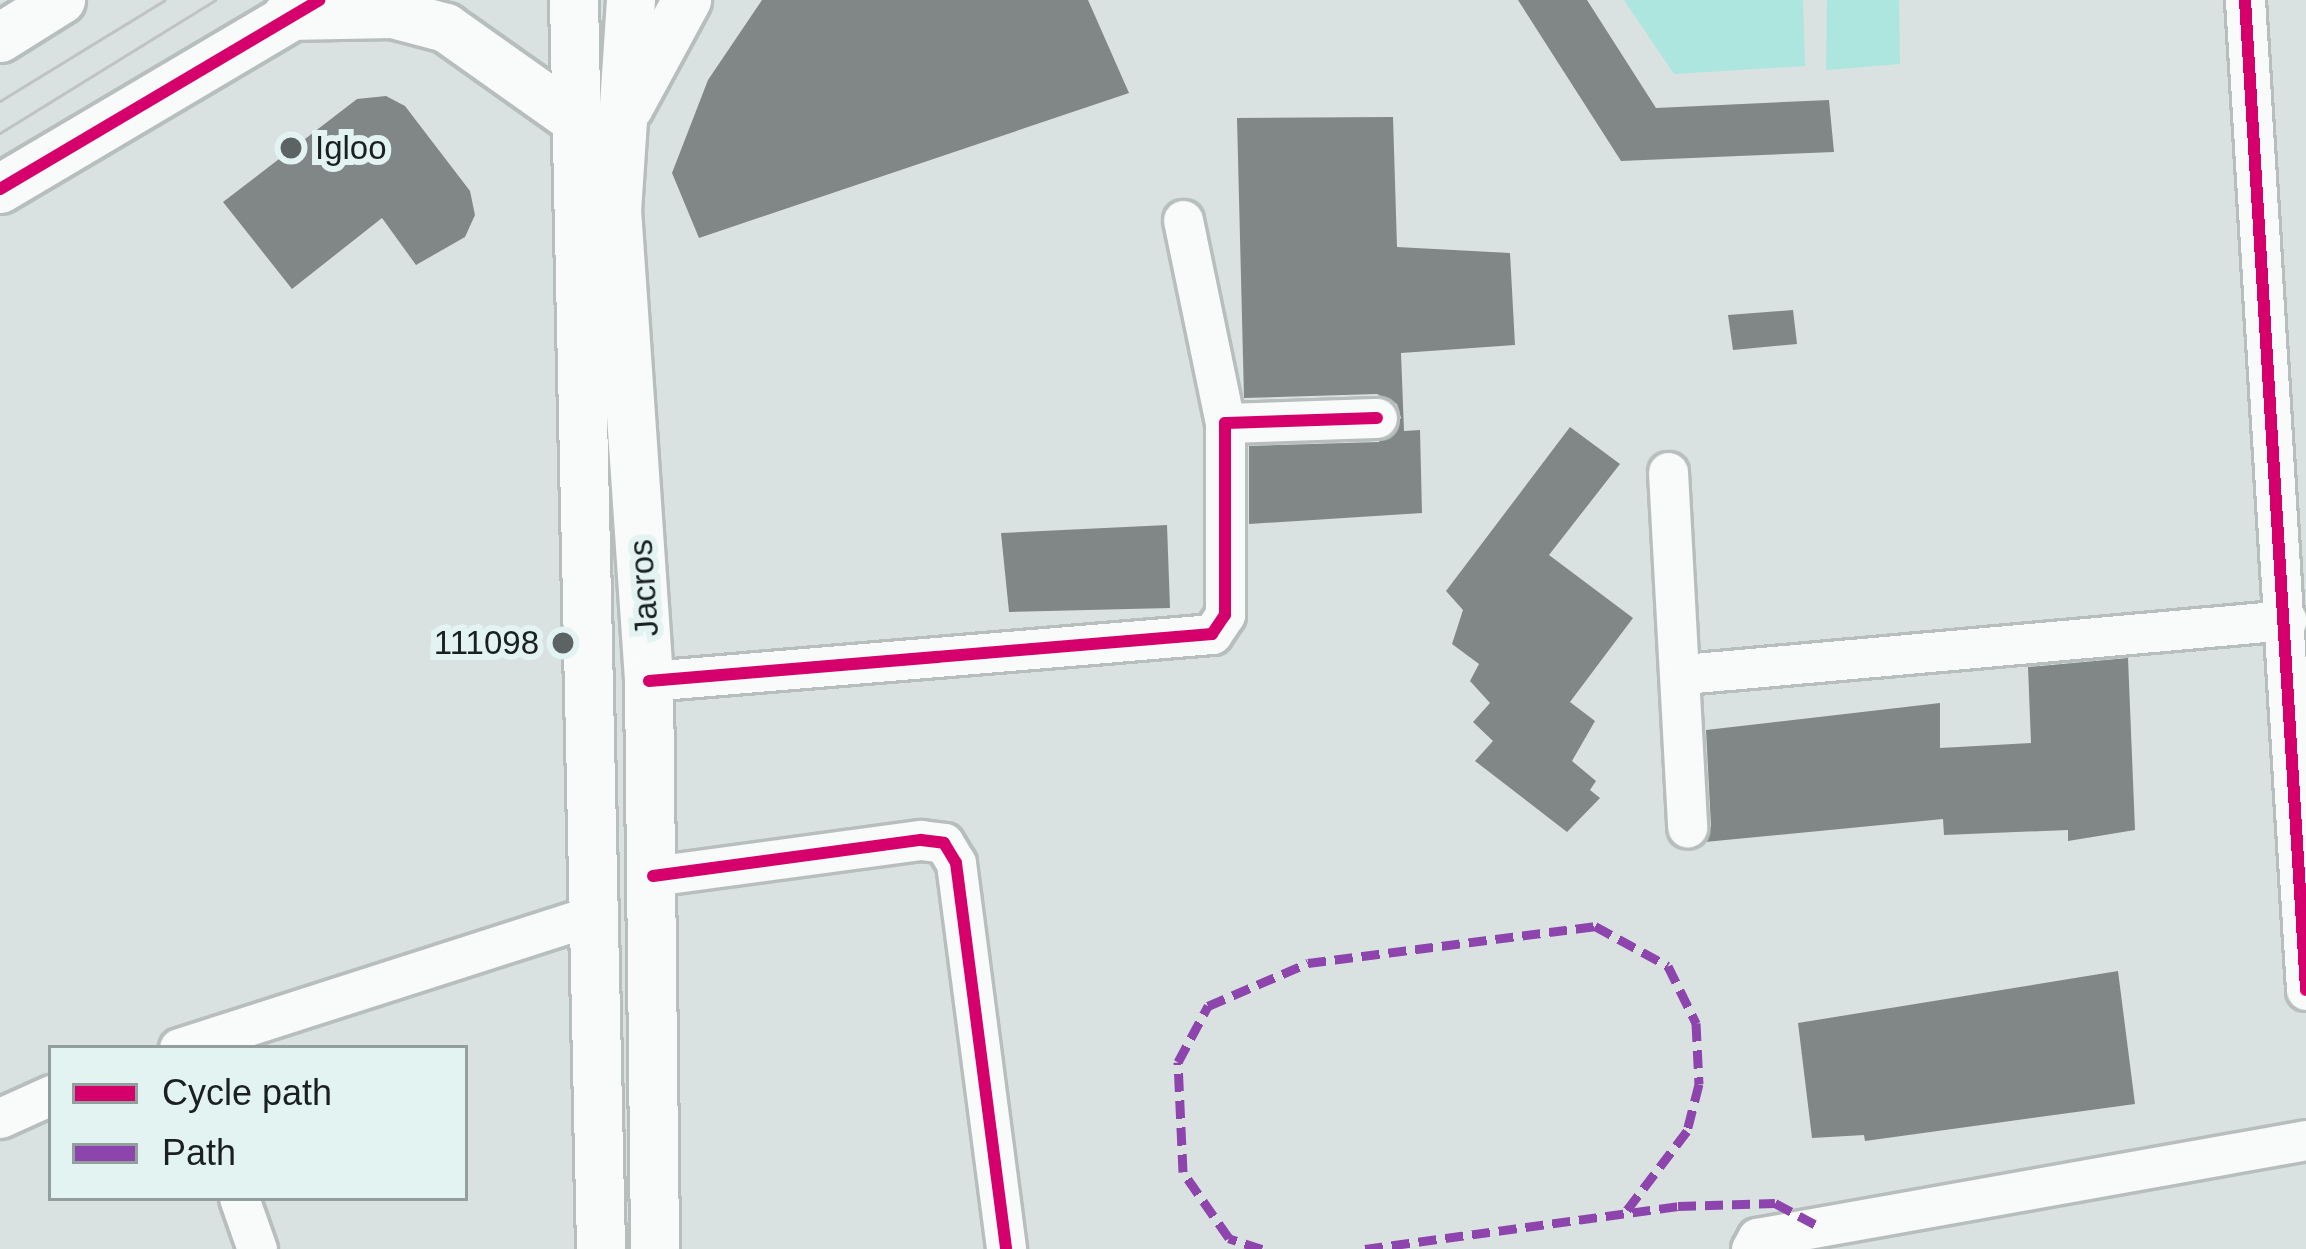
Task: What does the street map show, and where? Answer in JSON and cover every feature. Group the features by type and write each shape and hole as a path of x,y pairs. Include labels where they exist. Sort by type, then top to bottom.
{"main road":[{"path":"0,38 61,0"},
{"name":"Jacros","path":"574,0 616,211 650,681 655,1249"},
{"name":"Jacros","path":"601,1249 596,123 631,0"},
{"path":"0,189 303,8 393,14 446,28 596,123 687,0"}],"street":[{"path":"2245,0 2287,620 2306,990"},
{"path":"650,681 1212,634 1225,614 1225,423 1183,220"},
{"path":"1225,423 1377,418"},
{"path":"1668,472 1684,674 1687,827"},
{"path":"1684,674 2287,620"},
{"path":"652,876 921,840 944,843 956,863 1006,1249"},
{"path":"189,1045 483,944 597,914"},
{"path":"270,1045 295,1012"},
{"path":"0,1118 48,1096"},
{"path":"1750,1249 1757,1238 2306,1140"},
{"path":"240,1201 257,1249"}],"shaded area":[{"path":"1624,0 1803,0 1805,66 1674,74"},
{"path":"1827,0 1899,0 1900,64 1826,70"}],"building":[{"path":"762,0 1088,0 1129,93 699,238 672,173 708,80"},
{"path":"1518,0 1587,0 1656,108 1829,100 1834,152 1621,161"},
{"path":"386,96 405,106 470,191 475,215 465,237 416,265 382,218 292,289 223,202 357,99"},
{"path":"1393,117 1397,247 1510,253 1515,345 1401,353 1404,431 1420,430 1422,513 1249,524 1249,446 1379,442 1401,418 1397,404 1377,394 1244,398 1237,118"},
{"path":"1793,310 1797,344 1733,350 1728,315"},
{"path":"1570,427 1620,464 1549,555 1633,618 1570,702 1595,721 1572,761 1596,781 1590,790 1600,798 1567,832 1475,761 1493,741 1473,722 1490,703 1470,681 1479,664 1452,644 1463,610 1446,591"},
{"path":"1167,525 1170,608 1009,612 1001,533"},
{"path":"2128,658 2135,830 2068,841 2068,830 1944,835 1943,819 1705,842 1711,826 1706,730 1940,703 1940,748 2031,743 2028,667"},
{"path":"2118,971 2135,1104 1865,1141 1864,1135 1812,1138 1798,1023"}],"tram line":[{"path":"0,101 165,0"},
{"path":"0,133 215,0"}],"marked path":[{"path":"1262,1249 1229,1238 1183,1172 1178,1062 1208,1006 1308,963 1595,926 1668,966 1696,1023 1699,1084 1687,1131 1624,1214"},
{"path":"1365,1249 1678,1206 1775,1203 1820,1227"}],"cycle path":[{"path":"0,189 319,0"},
{"path":"2245,0 2306,990"},
{"path":"649,681 1212,634 1225,615 1225,423 1377,418"},
{"path":"653,876 921,840 944,843 956,863 1006,1249"}],"place":[{"name":"Igloo","path":"291,148"},
{"name":"111098","path":"563,643"}]}
